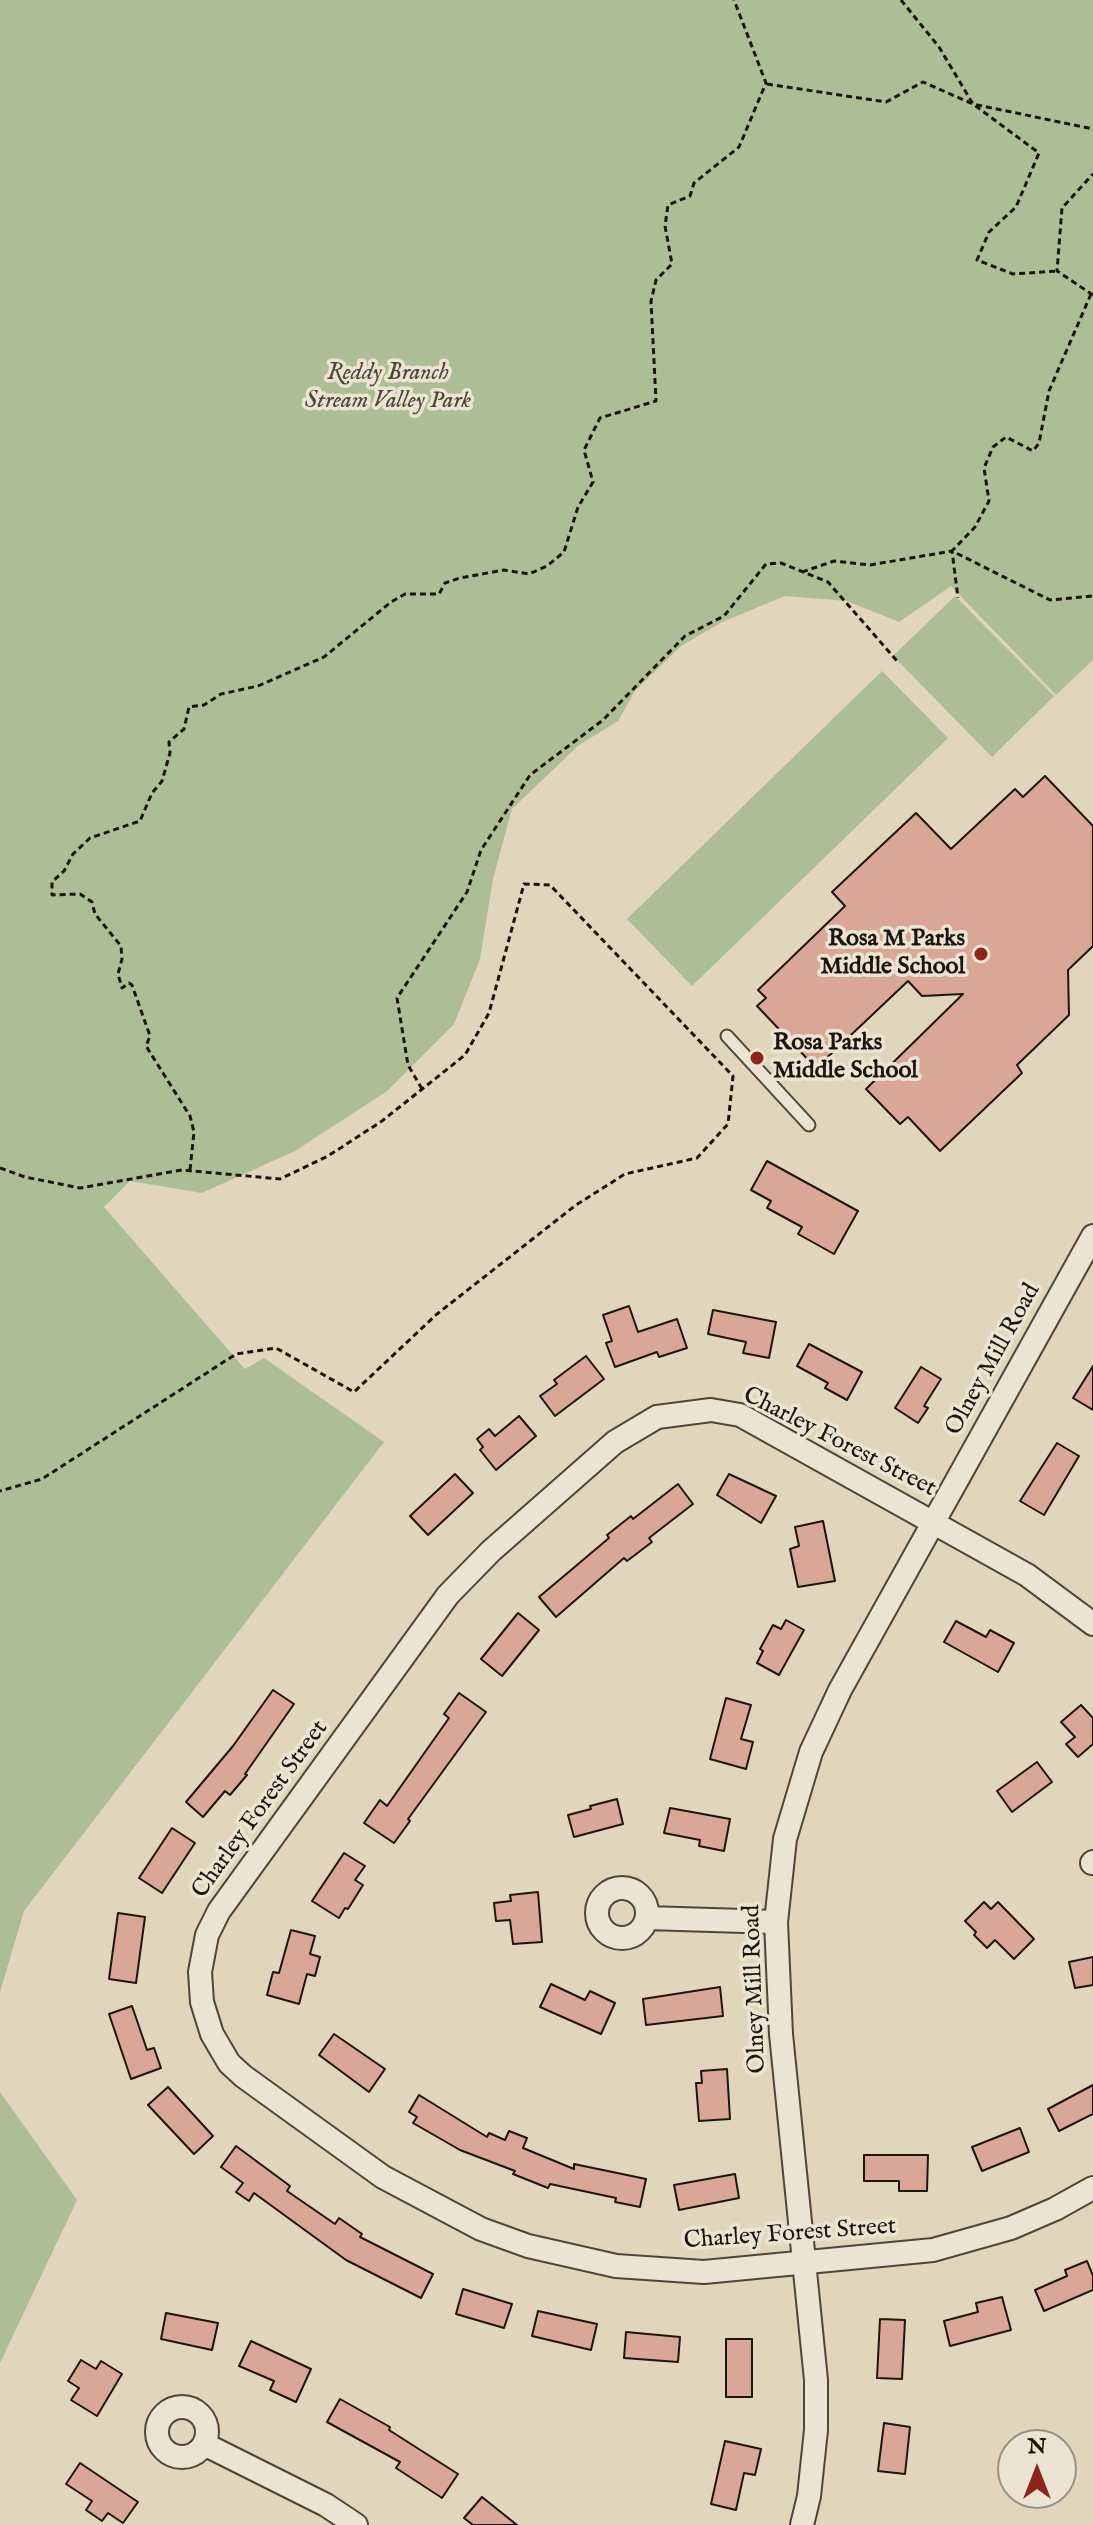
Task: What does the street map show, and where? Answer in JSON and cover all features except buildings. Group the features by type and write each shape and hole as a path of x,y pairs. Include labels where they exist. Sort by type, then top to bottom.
{"street":[{"name":"Olney Mill Road","path":"802,2525 809,2496 816,2430 816,2380 781,2034 776,1922 785,1839 811,1752 840,1690 1090,1249"},
{"name":"Charley Forest Street","path":"1093,1624 1027,1575 740,1415 711,1410 657,1417 615,1442 491,1551 448,1595 219,1911 207,1935 202,1957 202,2002 206,2019 219,2049 243,2076 383,2177 481,2229 528,2246 616,2266 704,2272 933,2250 1011,2228 1093,2188"},
{"path":"647,1918 776,1922"},
{"path":"204,2444 326,2505 356,2525"}],"lane":[{"path":"727,1036 809,1125"}],"path":[{"path":"190,1170 194,1132 190,1116 146,1046 150,1036 132,985 129,983 122,988 118,974 121,946 95,914 92,902 80,894 52,895 52,882 64,871 73,854 90,838 140,821 152,793 162,781 170,753 169,742 184,729 189,707 204,705 221,694 258,686 324,657 405,594 439,594 445,583 504,570 529,574 547,566 564,552 578,507 593,482 584,450 600,418 656,401 651,301 656,280 672,264 665,226 668,205 690,196 694,183 739,147 766,84 734,0"},
{"path":"901,0 939,47 973,104 1039,153 1016,207 989,232 977,260 1013,274 1057,271 1092,295 1049,391 1039,443 1033,451 1006,437 993,447 984,468 989,501 975,527 952,551"},
{"path":"766,84 886,102 923,82 973,104 1093,129"},
{"path":"1057,271 1062,208 1093,174"},
{"path":"952,551 958,598"},
{"path":"802,572 834,561 870,565 952,551 1050,600 1093,596"},
{"path":"422,1089 408,1065 397,998 467,892 481,850 530,775 603,720 685,636 724,616 766,564 781,563 828,582 898,662"},
{"path":"0,1168 25,1177 80,1188 182,1170 280,1179 328,1156 382,1121 465,1055 489,1013 524,884 550,885 733,1076 728,1124 697,1158 625,1174 576,1205 437,1314 354,1392 276,1348 236,1354 42,1479 0,1491"}],"green space":[{"name":"Reddy Branch Stream Valley Park","path":"0,0 1093,0 1093,660 1056,695 951,586 899,622 847,601 785,596 722,622 681,646 635,691 618,721 579,745 512,809 493,879 480,959 454,1024 387,1091 295,1151 202,1193 130,1181 104,1207 245,1369 264,1358 384,1442 24,1911 0,1992"},
{"path":"955,596 1054,696 992,757 893,656"},
{"path":"882,671 948,738 692,986 627,919"},
{"path":"0,2092 77,2200 0,2363"}],"place":[{"name":"Rosa M Parks Middle School","path":"981,954"},
{"name":"Rosa Parks Middle School","path":"757,1058"}]}
